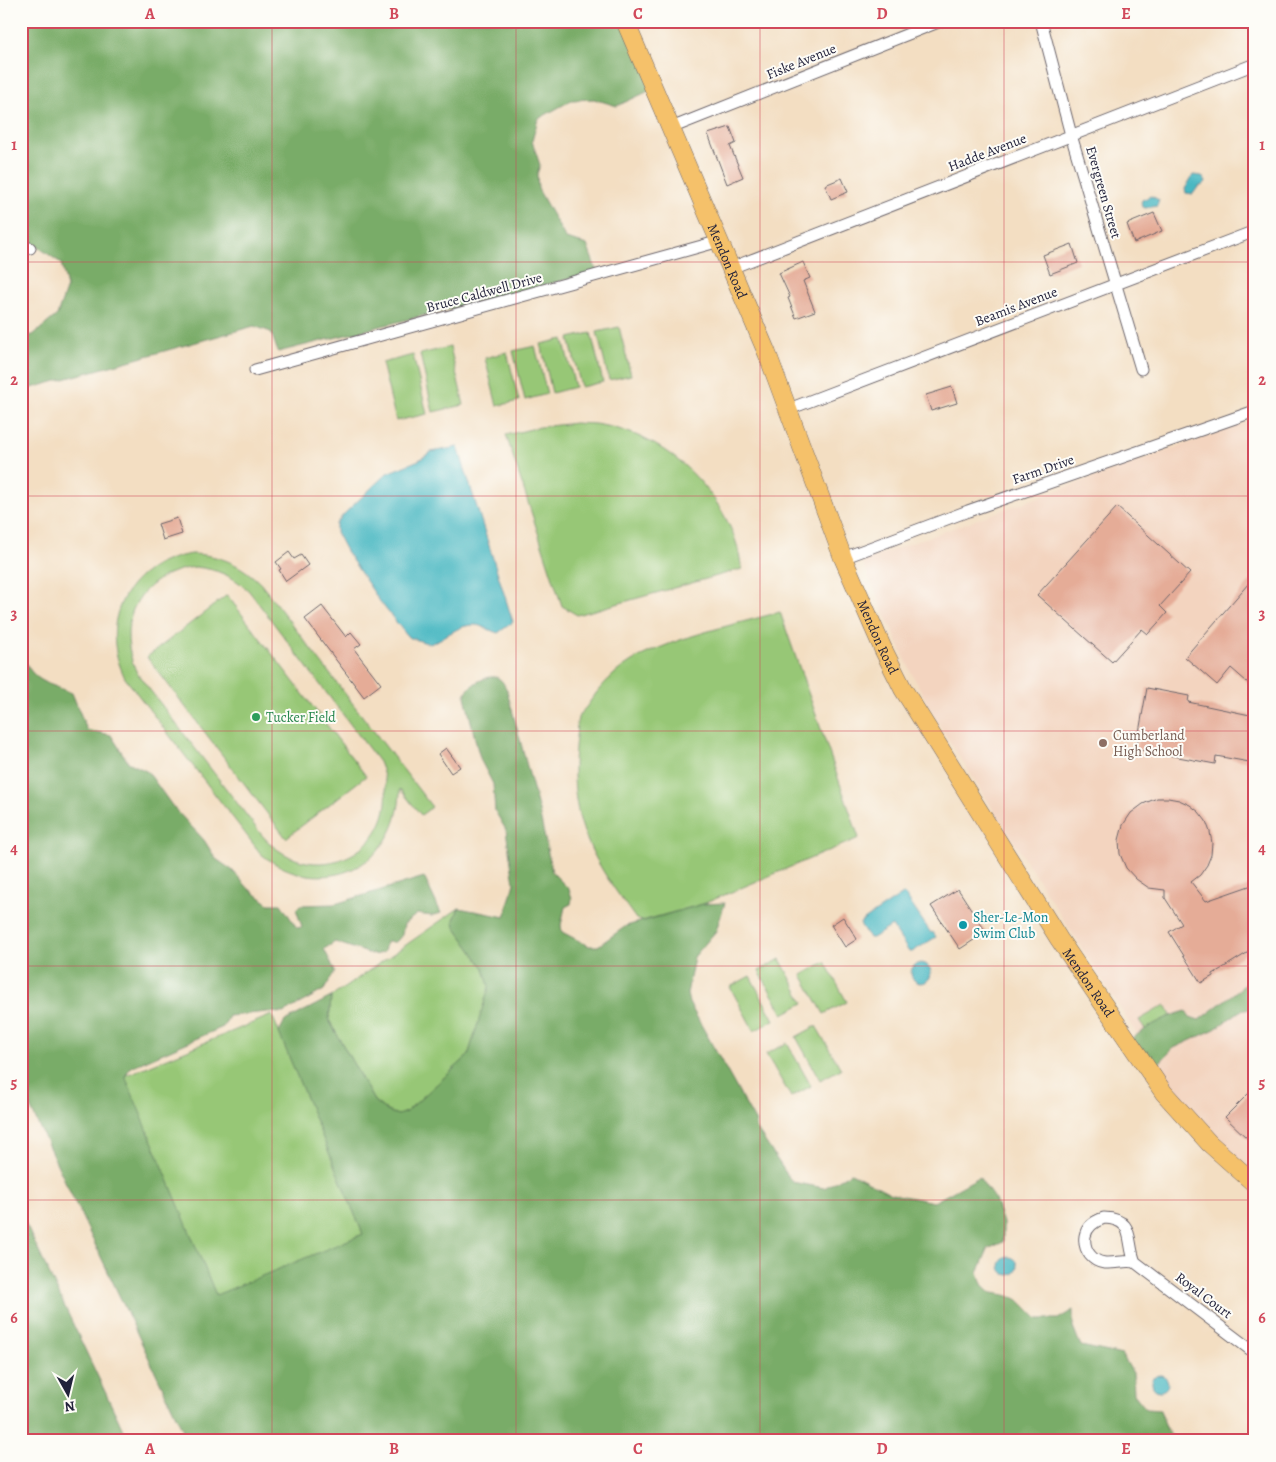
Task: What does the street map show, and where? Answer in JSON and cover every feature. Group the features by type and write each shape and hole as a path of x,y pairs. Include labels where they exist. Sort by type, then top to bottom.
{"main road":[{"name":"Mendon Road","path":"625,21 767,353 843,558 902,689 1059,938 1164,1093 1209,1143 1255,1184"}],"street":[{"name":"Fiske Avenue","path":"671,128 941,21"},
{"name":"Evergreen Street","path":"1042,21 1071,135 1141,370"},
{"name":"Hadde Avenue","path":"731,268 1255,64"},
{"name":"Beamis Avenue","path":"789,409 1255,232"},
{"name":"Bruce Caldwell Drive","path":"255,370 720,241"},
{"name":"Farm Drive","path":"843,558 968,511 1255,411"},
{"path":"1104,1218 1120,1221 1126,1226 1129,1233 1135,1262 1127,1260 1106,1264 1093,1258 1088,1253 1084,1238 1090,1225 1104,1218"},
{"name":"Royal Court","path":"1135,1262 1255,1353"}],"shaded area":[{"name":"Cumberland High School","path":"1255,419 1255,997 1152,1058 938,723 910,670 862,561"},
{"path":"1255,1008 1255,1180 1151,1071 1174,1048 1215,1029 1240,1011"}],"green space":[{"path":"21,21 624,21 653,89 617,106 594,99 572,100 538,119 532,141 540,165 537,174 538,189 566,239 587,245 597,272 278,352 271,332 254,326 21,391 21,337 33,335 57,315 67,287 61,263 31,242 21,243"},
{"path":"619,327 631,375 609,380 597,332"},
{"path":"591,333 603,382 581,387 569,338"},
{"path":"563,339 575,387 552,393 541,344"},
{"path":"535,346 547,394 525,400 513,351"},
{"path":"450,347 464,405 433,412 420,354"},
{"path":"507,352 519,401 497,406 485,358"},
{"path":"413,355 427,414 396,421 382,363"},
{"path":"575,423 598,424 623,430 665,450 683,464 714,499 726,518 736,543 742,569 577,615 562,606 506,435 540,427"},
{"path":"192,554 212,556 238,566 261,584 432,807 421,815 400,789 396,816 387,839 372,856 353,869 331,875 308,875 284,868 261,854 125,678 117,656 114,635 117,615 124,597 135,582 151,569 170,559","holes":["195,567 224,574 237,581 249,591 379,762 386,791 383,816 372,838 354,853 332,862 308,862 284,853 261,834 137,673 130,654 128,636 130,619 136,604 146,590 159,579 175,571"]},
{"name":"Tucker Field","path":"227,595 366,776 286,838 147,657"},
{"path":"780,612 859,838 703,904 642,921 636,919 598,862 588,842 579,816 574,777 579,716 610,678 623,666 639,657 691,637"},
{"path":"21,650 29,668 34,674 46,683 72,693 87,730 111,735 128,762 148,772 173,807 204,840 216,859 232,870 249,889 269,904 281,904 297,928 302,927 296,909 300,905 335,904 424,877 441,913 432,916 417,914 404,924 402,935 396,942 386,942 384,952 374,955 335,942 324,949 335,971 324,990 283,1013 267,1012 229,1016 223,1027 131,1067 125,1076 216,1295 363,1234 279,1033 285,1021 331,997 329,1020 374,1101 387,1111 398,1115 406,1112 468,1056 489,987 484,968 455,927 454,920 459,908 505,917 514,883 506,830 495,811 493,784 481,761 465,696 469,688 478,681 494,677 498,678 505,685 507,691 539,811 552,872 569,889 572,898 571,904 565,907 561,925 562,932 589,946 598,946 626,926 703,904 725,903 716,931 694,957 687,994 689,1003 756,1123 756,1128 792,1182 824,1188 851,1173 892,1194 934,1202 979,1177 995,1200 1003,1223 1003,1242 988,1249 978,1273 984,1287 991,1293 1007,1295 1018,1300 1038,1319 1058,1319 1073,1310 1073,1328 1081,1346 1122,1355 1133,1373 1134,1394 1146,1409 1160,1410 1167,1430 1174,1441 188,1441 21,1088"},
{"path":"459,908 454,920 455,927 484,968 490,987 468,1056 406,1112 398,1115 387,1111 374,1101 329,1020 331,997"},
{"path":"780,959 804,1003 783,1014 759,971"},
{"path":"825,962 847,1002 824,1014 802,975"},
{"path":"750,976 774,1020 754,1031 730,987"},
{"path":"1255,977 1255,1008 1240,1011 1215,1029 1174,1048 1151,1071 1128,1041 1155,1023 1186,1011 1190,1017 1199,1020"},
{"path":"1165,1005 1182,1034 1157,1048 1139,1020"},
{"path":"272,1015 363,1234 216,1296 124,1076"},
{"path":"816,1026 841,1069 820,1080 796,1037"},
{"path":"787,1043 811,1086 791,1097 766,1054"},
{"path":"21,1214 117,1417 128,1441 21,1441"}],"water":[{"path":"1193,175 1202,176 1206,182 1198,187 1193,194 1186,193 1185,189"},
{"path":"1151,196 1159,200 1157,206 1145,208 1142,206 1142,200"},
{"path":"458,447 513,622 498,633 477,625 469,625 430,644 408,637 381,603 346,551 336,532 336,524 387,473 419,460 431,452"},
{"path":"903,894 931,933 933,932 936,937 912,952 909,952 892,926 869,938 860,924"},
{"path":"921,963 928,966 931,973 928,980 921,983 914,980 911,973 914,966"},
{"path":"1009,1257 1015,1260 1018,1266 1015,1272 1009,1275 1003,1272 1000,1266 1003,1260"},
{"path":"1160,1375 1168,1383 1160,1391 1152,1383"}],"building":[{"path":"730,127 736,143 730,146 743,177 727,184 708,134"},
{"path":"842,178 848,192 831,199 825,185"},
{"path":"1154,213 1162,231 1134,243 1127,224"},
{"path":"1072,244 1078,263 1050,274 1043,255"},
{"path":"803,262 810,278 803,281 815,311 796,318 788,298 790,297 779,273"},
{"path":"952,387 957,403 931,411 926,395"},
{"path":"1117,507 1190,573 1160,606 1167,613 1148,634 1142,629 1112,662 1037,595"},
{"path":"177,518 182,534 163,540 158,524"},
{"path":"289,552 294,559 301,555 308,565 286,581 276,562"},
{"path":"1255,576 1255,689 1231,668 1217,685 1185,657"},
{"path":"322,606 346,637 351,632 361,644 354,649 381,684 364,697 305,619"},
{"name":"Cumberland High School","path":"1147,688 1189,696 1188,702 1250,715 1250,720 1255,721 1255,763 1216,756 1215,764 1136,749"},
{"path":"446,748 460,767 451,773 438,754"},
{"path":"1157,798 1179,800 1190,805 1206,821 1212,843 1211,855 1200,875 1191,882 1206,901 1255,884 1255,948 1201,983 1169,932 1182,924 1165,898 1165,890 1149,888 1136,879 1126,868 1120,854 1119,840 1123,825 1131,813 1143,804"},
{"name":"Sher-Le-Mon Swim Club","path":"958,889 986,932 960,949 931,906"},
{"path":"843,917 857,939 845,947 831,925"},
{"path":"1255,1087 1255,1134 1249,1140 1225,1117"}],"place":[{"name":"Tucker Field","path":"256,717"},
{"name":"Cumberland High School","path":"1103,743"},
{"name":"Sher-Le-Mon Swim Club","path":"963,925"}]}
